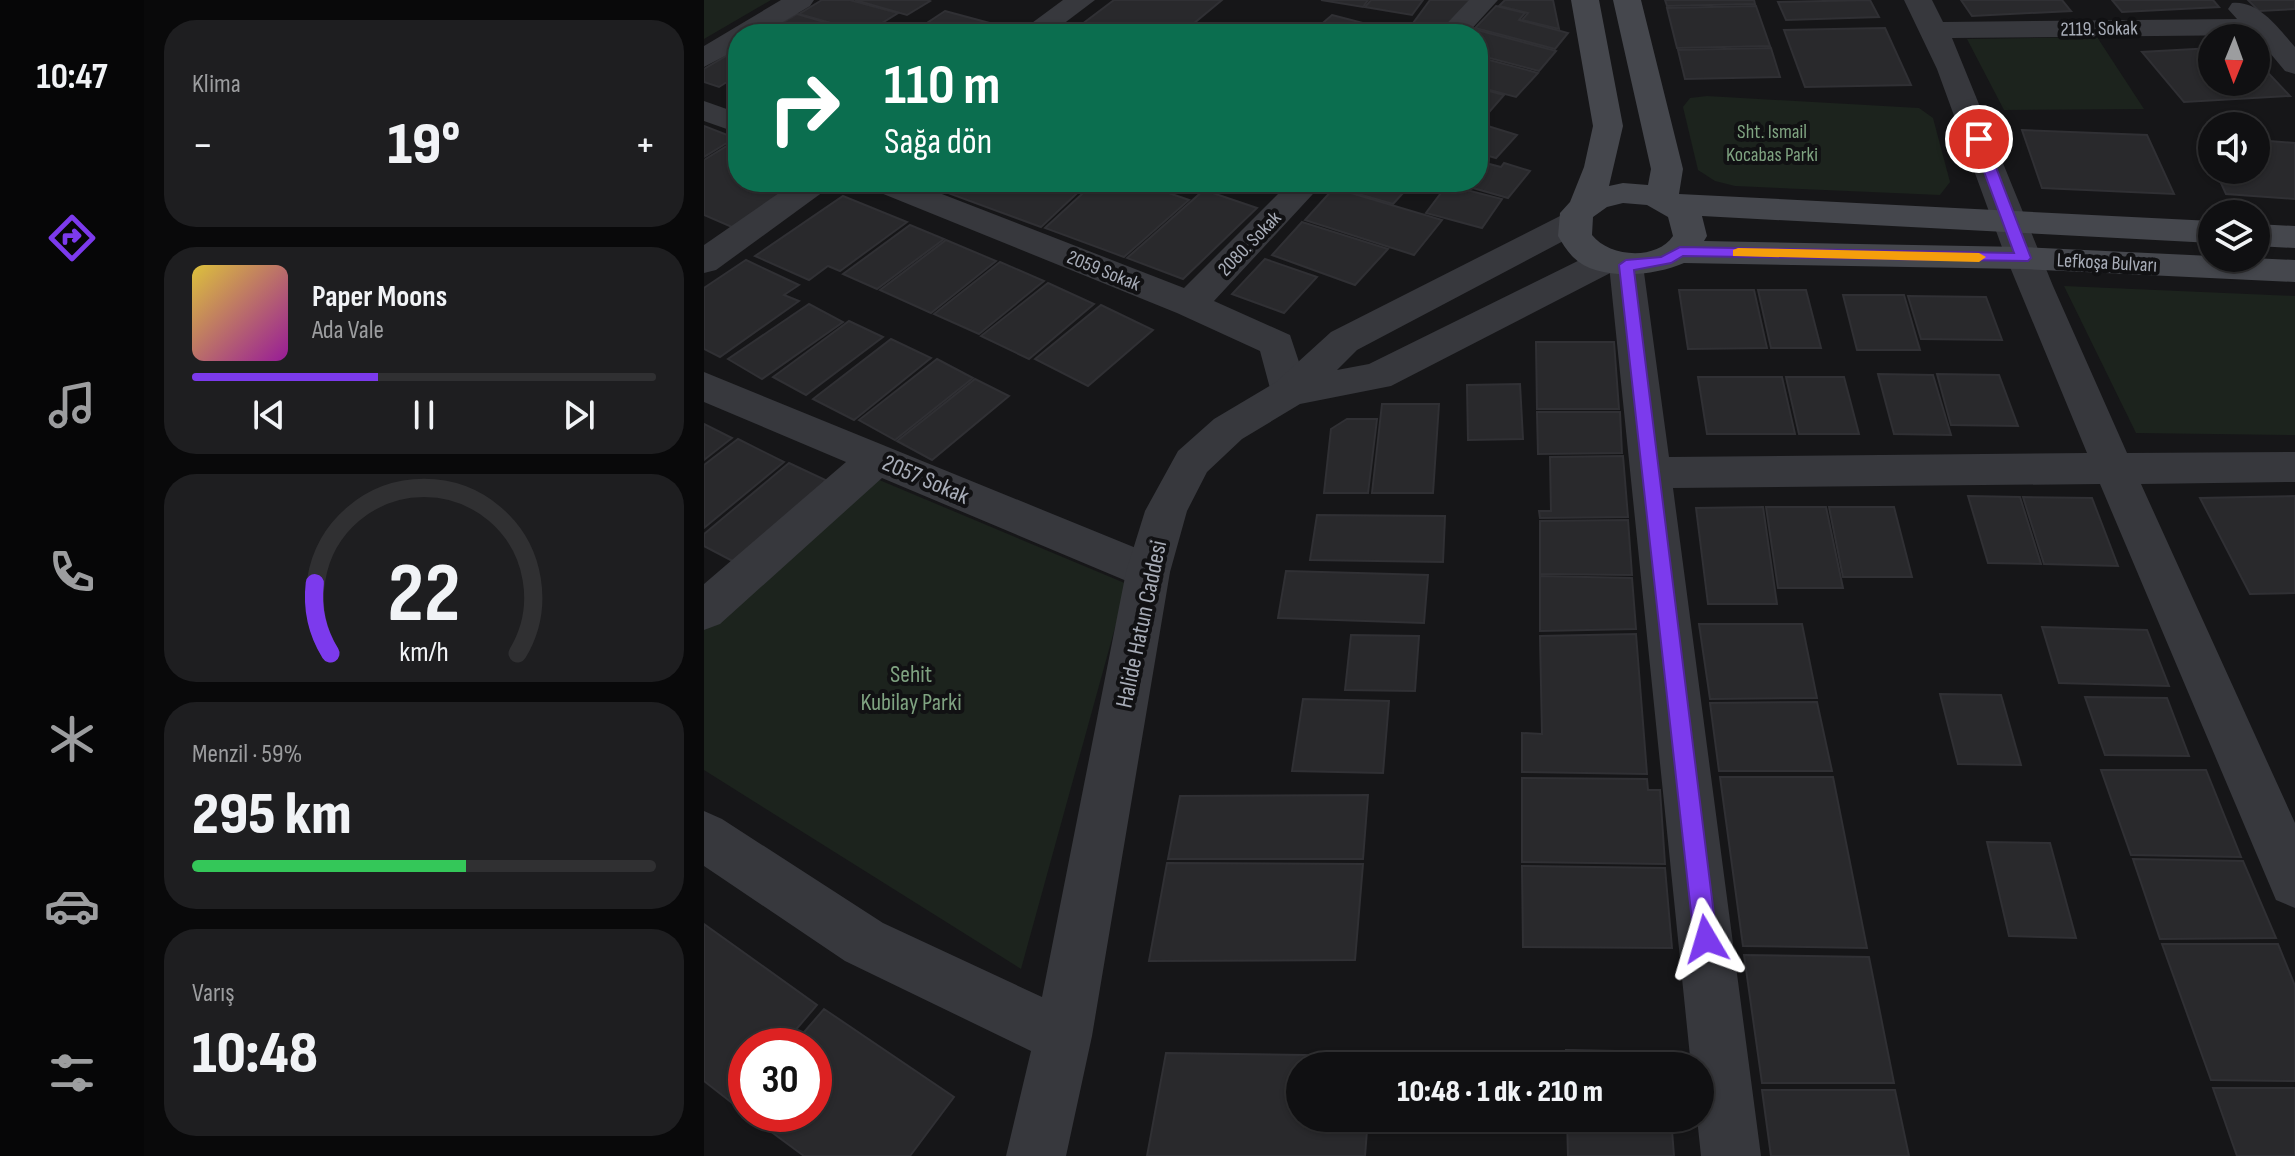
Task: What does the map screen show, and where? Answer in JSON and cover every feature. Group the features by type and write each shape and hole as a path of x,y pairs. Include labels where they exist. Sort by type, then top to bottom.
{"main road":[{"path":"1579,214 1596,199 1623,193 1666,201 1685,216 1690,228 1688,241 1680,252 1656,263 1616,263 1579,242 1579,214 1600,167 1608,126 1585,0"},
{"path":"1627,0 1667,169 1666,201"},
{"name":"Lefkoşa Bulvarı","path":"1666,201 2295,271"},
{"name":"Lefkoşa Bulvarı","path":"1680,252 2198,233"},
{"path":"2270,236 2295,237"}],"street":[{"path":"760,24 800,0"},
{"path":"1046,24 1081,0"},
{"path":"1461,24 1484,0"},
{"path":"1918,0 1935,30 2017,239 2112,467 2295,882"},
{"path":"2231,0 2259,24"},
{"name":"2119. Sokak","path":"1935,30 2198,28"},
{"path":"2270,35 2295,65"},
{"path":"704,58 728,43"},
{"path":"704,110 728,120"},
{"path":"704,262 802,192"},
{"name":"2059 Sokak","path":"907,192 1190,304 1277,344 1290,392"},
{"name":"2080. Sokak","path":"1190,304 1298,192"},
{"path":"1290,392 1344,341 1579,214"},
{"path":"1616,263 1652,473 1731,1156"},
{"name":"Halide Hatun Caddesi","path":"1036,1156 1063,1036 1148,572 1166,511 1192,462 1228,429 1290,392 1378,376 1616,263"},
{"name":"2057 Sokak","path":"704,386 1148,572"},
{"path":"704,611 877,459"},
{"path":"1652,473 2295,467"},
{"path":"704,836 864,942 1063,1036"}],"green space":[{"path":"704,0 771,0 728,24 704,39"},
{"path":"2097,37 2144,109 2004,110 1967,39"},
{"name":"Sht. Ismail Kocabas Parki","path":"1707,96 1919,108 1933,118 1950,182 1940,195 1735,186 1715,181 1698,170 1683,107 1690,98"},
{"path":"2064,286 2295,296 2295,435 2136,433"},
{"name":"Sehit Kubilay Parki","path":"865,474 1127,584 1021,969 704,770 704,621"}],"building":[{"path":"822,0 850,0 898,13 880,24 834,24 799,14"},
{"path":"855,0 928,0 930,1 907,15"},
{"path":"1114,0 1222,0 1193,24 1082,24"},
{"path":"1321,0 1368,0 1363,7"},
{"path":"1371,0 1423,0 1412,15 1365,7"},
{"path":"1430,0 1477,0 1455,24 1412,24"},
{"path":"1505,0 1553,0 1559,29 1522,20 1528,13 1499,6"},
{"path":"1665,0 1754,0 1755,4 1667,6"},
{"path":"1870,0 1879,17 1786,20 1778,2"},
{"path":"1961,0 2062,0 2071,11 1972,16"},
{"path":"2112,0 2213,0 2219,7 2122,12"},
{"path":"2248,0 2295,0 2295,9 2259,11"},
{"path":"1496,6 1525,13 1519,20 1568,33 1555,49 1488,31 1488,24 1479,24"},
{"path":"1756,6 1770,46 1677,48 1667,8"},
{"path":"945,11 993,24 926,24"},
{"path":"797,14 831,24 780,24"},
{"path":"1332,15 1367,24 1322,24"},
{"path":"1885,28 1911,85 1805,87 1784,30"},
{"path":"1488,33 1556,51 1539,71 1488,58"},
{"path":"1771,48 1780,77 1685,79 1678,50"},
{"path":"2198,49 2198,96 2270,96 2270,75 2290,96 2184,102 2142,52"},
{"path":"728,55 728,81 719,87 704,82 704,69"},
{"path":"1488,60 1538,73 1516,97 1488,90"},
{"path":"1488,91 1504,95 1488,113"},
{"path":"704,126 728,135 728,142 704,157"},
{"path":"1488,126 1517,135 1496,158 1488,156"},
{"path":"2022,130 2147,135 2174,194 2042,188"},
{"path":"2270,141 2295,143 2295,199 2226,194 2221,184 2270,184"},
{"path":"728,145 728,192 794,192 739,230 704,215 704,160"},
{"path":"1504,163 1530,171 1508,198 1487,192 1488,164 1501,167"},
{"path":"949,192 1078,192 1041,227"},
{"path":"1084,192 1166,192 1189,200 1124,257 1045,228"},
{"path":"1202,192 1257,208 1183,279 1127,258"},
{"path":"1330,192 1348,192 1442,220 1414,255 1305,220"},
{"path":"1351,192 1404,192 1393,204"},
{"path":"1442,192 1474,192 1502,199 1482,228 1426,213"},
{"path":"843,196 907,222 840,271 828,266 809,280 755,256"},
{"path":"1302,222 1388,249 1355,285 1272,255"},
{"path":"910,225 944,239 877,289 843,274"},
{"path":"946,240 996,261 931,313 880,290"},
{"path":"1265,259 1317,277 1284,313 1232,294"},
{"path":"746,260 799,285 784,295 799,301 720,357 704,349 704,288"},
{"path":"1000,262 1044,281 979,334 934,314"},
{"path":"1048,283 1094,304 1029,359 981,336"},
{"path":"1679,290 1754,290 1767,348 1688,349"},
{"path":"1758,290 1806,290 1821,348 1771,348"},
{"path":"1843,295 1904,295 1920,350 1857,350"},
{"path":"1908,296 1986,297 2002,340 1921,339"},
{"path":"809,304 843,322 762,379 728,359"},
{"path":"1101,305 1153,330 1088,386 1035,359"},
{"path":"849,321 883,337 806,395 773,377"},
{"path":"891,339 931,358 854,420 813,399"},
{"path":"1536,342 1614,342 1619,409 1537,409"},
{"path":"937,359 973,378 895,440 859,420"},
{"path":"1878,374 1933,375 1951,435 1894,434"},
{"path":"1937,374 1999,375 2018,426 1951,425"},
{"path":"1698,377 1782,377 1795,434 1707,434"},
{"path":"1786,377 1844,377 1859,434 1799,434"},
{"path":"975,379 1009,396 932,460 897,441"},
{"path":"1520,384 1523,439 1468,440 1467,385"},
{"path":"1382,404 1439,404 1433,493 1372,493"},
{"path":"1537,412 1620,412 1622,453 1538,454"},
{"path":"1347,419 1377,419 1368,493 1324,493 1331,429"},
{"path":"704,424 732,438 704,460"},
{"path":"738,439 784,462 704,528 704,465"},
{"path":"1623,456 1628,517 1540,518 1539,511 1551,511 1550,457"},
{"path":"789,463 836,485 742,566 704,546 704,534"},
{"path":"1968,496 2020,497 2041,564 1988,563"},
{"path":"2295,496 2295,593 2250,594 2200,498"},
{"path":"2023,497 2092,498 2118,566 2044,564"},
{"path":"1763,507 1777,604 1708,604 1696,508"},
{"path":"1766,507 1826,507 1843,588 1778,588"},
{"path":"1829,507 1894,507 1912,577 1843,577"},
{"path":"1317,515 1445,516 1443,562 1310,560"},
{"path":"1628,520 1632,575 1540,574 1540,521"},
{"path":"1286,571 1428,575 1424,623 1278,618"},
{"path":"1540,576 1632,578 1636,629 1540,631"},
{"path":"1699,624 1802,624 1817,698 1710,699"},
{"path":"2042,627 2147,630 2169,686 2059,683"},
{"path":"1636,634 1647,774 1522,772 1522,733 1542,734 1540,636"},
{"path":"1351,635 1419,636 1415,691 1345,690"},
{"path":"1940,694 2001,695 2021,765 1958,764"},
{"path":"2085,697 2167,698 2189,756 2105,755"},
{"path":"1303,699 1389,701 1383,773 1292,771"},
{"path":"1817,702 1832,771 1719,771 1710,703"},
{"path":"2101,770 2206,770 2241,857 2131,855"},
{"path":"1720,777 1833,777 1867,948 1743,946"},
{"path":"1522,778 1647,779 1648,790 1660,790 1665,864 1522,862"},
{"path":"1368,795 1363,859 1168,859 1180,796"},
{"path":"1987,842 2050,843 2076,938 2009,936"},
{"path":"2133,859 2243,861 2276,938 2160,939"},
{"path":"1167,863 1363,864 1355,960 1149,961"},
{"path":"1522,866 1665,868 1672,948 1523,947"},
{"path":"704,924 817,1005 797,1028 728,1028 728,1100 704,1081"},
{"path":"2162,944 2278,944 2295,986 2295,1081 2211,1080"},
{"path":"1744,955 1869,957 1894,1083 1762,1083"},
{"path":"824,1009 954,1097 910,1156 804,1156 771,1132 832,1132 832,1028 808,1028"},
{"path":"1566,1050 1667,1052 1566,1052"},
{"path":"1166,1053 1286,1055 1286,1132 1367,1132 1365,1156 1147,1156"},
{"path":"2213,1088 2295,1088 2295,1156 2237,1156"},
{"path":"1762,1090 1895,1090 1909,1156 1771,1156"},
{"path":"1567,1132 1672,1132 1674,1156 1568,1156"}],"slow traffic":[{"path":"1738,253 1979,257"}],"route":[{"path":"1706,939 1626,265 1647,265 1680,252 2023,258 1979,139"}]}
